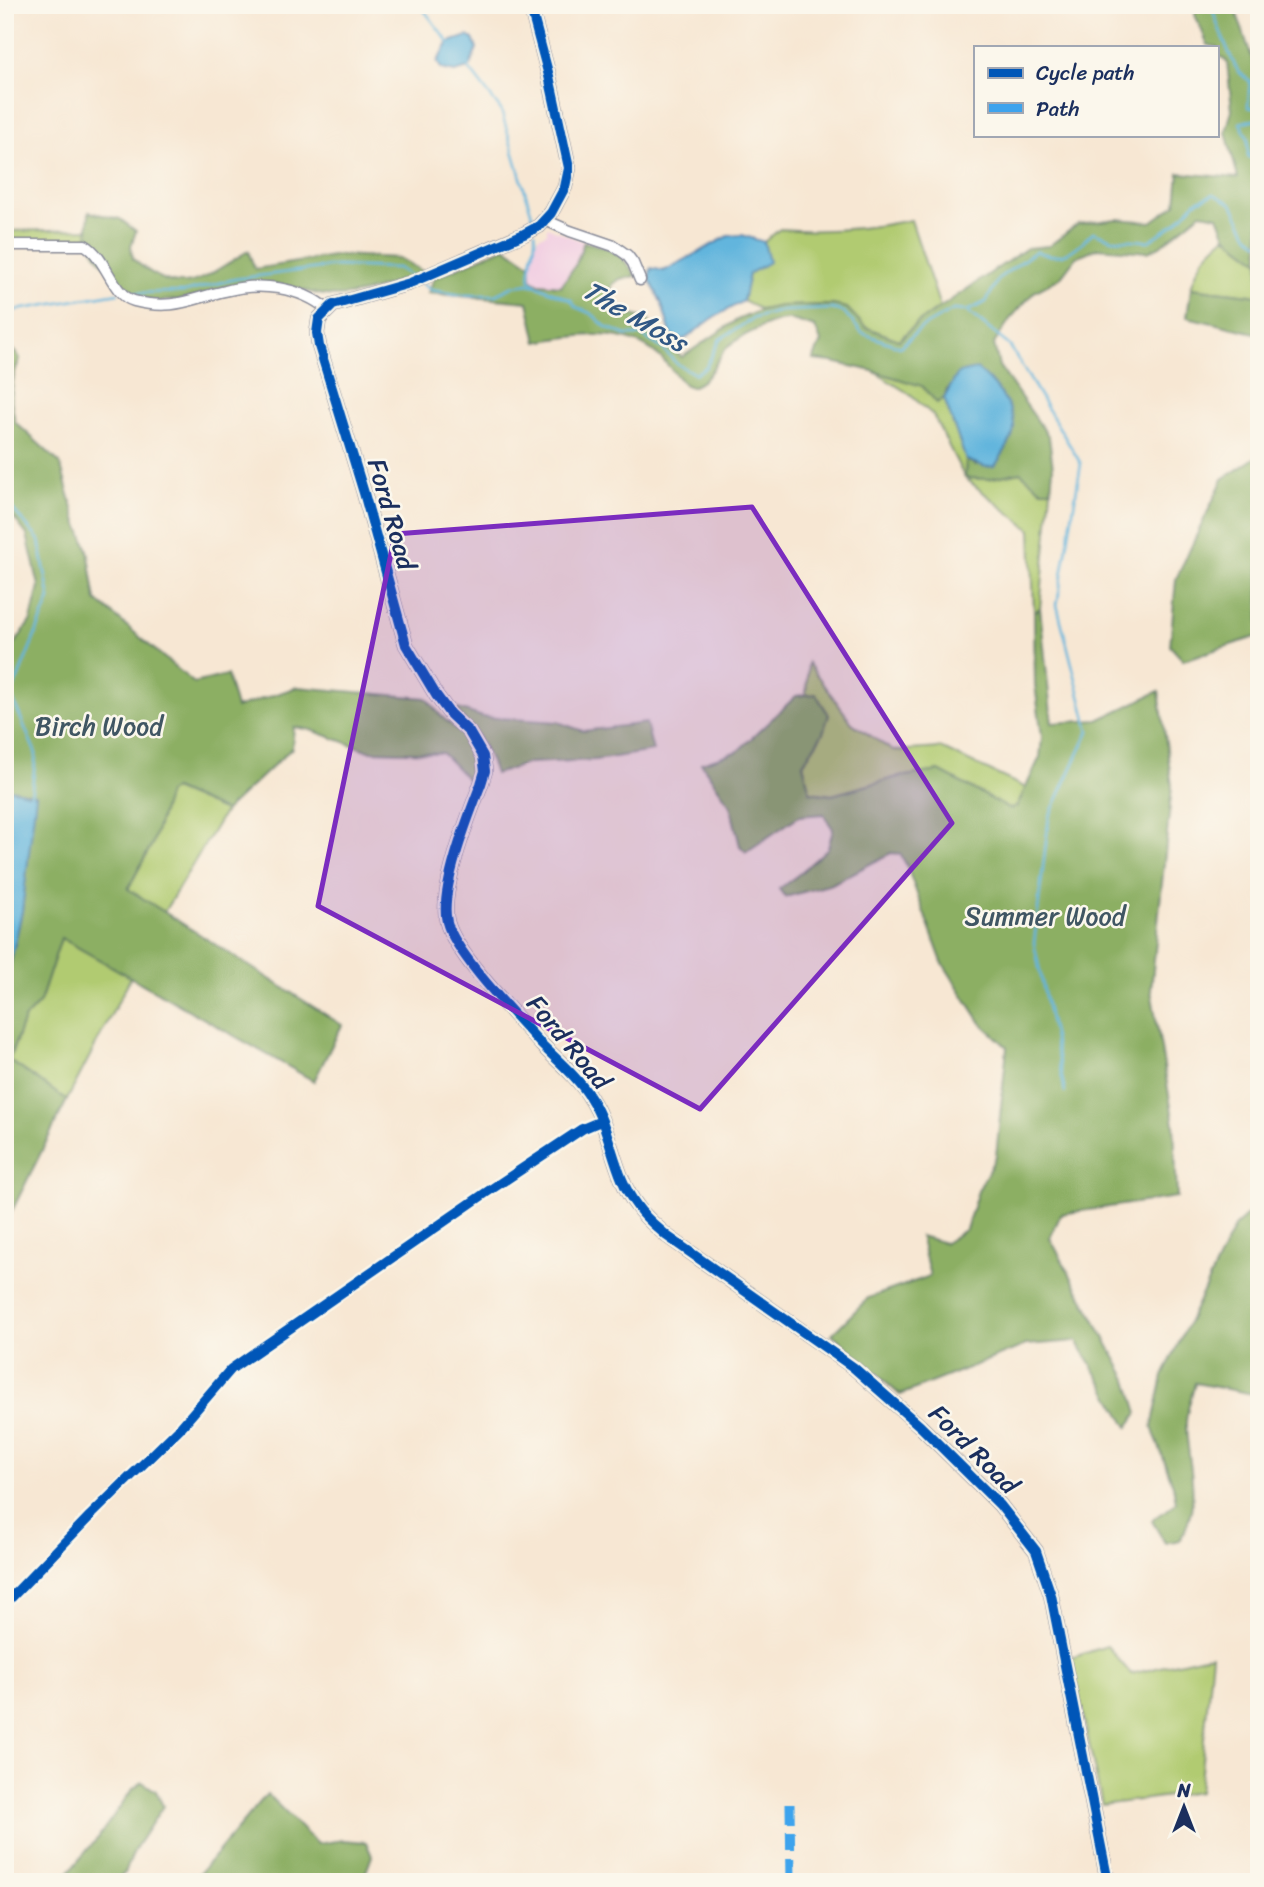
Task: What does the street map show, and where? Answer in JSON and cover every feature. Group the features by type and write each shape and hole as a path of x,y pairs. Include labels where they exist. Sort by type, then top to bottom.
{"street":[{"path":"5,245 86,245 97,255 124,297 134,301 170,305 187,303 228,290 263,286 299,293 328,310 341,302 428,276 538,226 556,206 565,187 569,159 530,5"},
{"path":"538,226 570,231 614,246 627,255 640,280"},
{"name":"Ford Road","path":"328,310 317,325 319,346 364,493 406,645 436,695 450,714 469,732 483,756 485,771 453,868 446,908 452,934 474,966 515,1015 586,1090 597,1111 627,1190 646,1217 667,1236 874,1384 1000,1505 1036,1551 1051,1595 1108,1882"}],"highlighted area":[{"path":"752,507 952,823 700,1109 318,906 395,534"}],"shaded area":[{"path":"547,227 584,242 576,264 561,286 539,284 531,279 530,264 538,237 547,233"}],"green space":[{"path":"1195,5 1234,5 1259,79 1259,261 1226,236 1218,216 1201,213 1160,246 1148,252 1097,248 1076,257 1060,278 1034,292 1010,319 994,344 999,366 1049,437 1053,468 1051,490 1042,490 1020,472 988,479 965,478 966,460 976,465 1002,395 977,369 947,389 944,398 937,403 922,386 873,371 813,360 821,342 815,327 788,320 763,327 736,341 724,351 707,376 691,387 685,385 659,356 632,340 584,335 537,342 528,302 428,293 434,278 505,247 530,264 531,279 539,284 561,286 576,264 584,242 614,253 626,262 636,276 620,279 612,285 611,300 617,311 648,319 657,336 682,357 737,320 761,310 781,306 833,305 847,308 865,327 899,340 916,324 1027,248 1049,246 1078,224 1117,219 1151,222 1176,204 1179,173 1238,178 1226,132 1232,110 1227,62 1218,54 1218,46 1208,45 1195,15"},
{"path":"89,212 120,219 136,231 131,246 133,259 165,280 178,283 203,278 248,251 255,269 339,255 399,258 424,272 350,295 325,295 267,284 179,300 144,299 124,289 93,249 88,232"},
{"path":"911,220 940,307 899,340 865,327 847,309 833,305 781,306 761,310 743,301 749,274 768,262 764,242 780,229 846,229"},
{"path":"88,229 88,243 6,242 9,231"},
{"path":"1226,236 1259,261 1259,296 1191,288 1203,259"},
{"path":"1191,288 1259,296 1259,334 1187,317"},
{"name":"Birch Wood","path":"5,341 20,358 14,375 11,399 15,422 60,463 88,550 96,600 194,683 227,675 236,708 297,687 426,698 441,716 465,737 477,761 473,785 442,753 369,751 311,730 294,727 292,748 225,811 174,789 168,793 153,842 128,889 342,1025 314,1081 61,938 40,1002 24,1019 9,1060 67,1100 5,1225 5,987 22,911 35,794 5,788 5,658 31,620 39,586 27,535 5,506"},
{"path":"873,371 923,386 937,403 944,398 966,460 965,478 933,415 908,393"},
{"path":"1259,455 1259,636 1183,660 1170,646 1176,579 1223,479"},
{"path":"1020,472 1042,490 1051,490 1040,608 1034,613 1031,530 965,478 988,479"},
{"name":"Summer Wood","path":"1040,608 1052,723 1098,720 1159,691 1172,786 1151,990 1174,1124 1177,1197 1061,1214 1050,1238 1129,1383 1138,1413 1128,1427 1077,1341 1026,1345 900,1395 832,1334 868,1298 930,1276 920,1236 945,1243 966,1229 978,1191 996,1156 1007,1047 981,1023 942,962 900,854 891,853 832,884 785,897 779,889 828,848 833,829 823,814 799,816 746,852 740,846 730,805 701,763 738,751 796,696 816,694 829,715 823,733 803,764 810,792 832,795 898,777 939,771 1010,809 1017,806 1040,757 1042,737 1035,685 1034,613"},
{"path":"808,663 852,723 893,751 941,748 1026,788 1017,806 1010,809 939,771 898,777 832,795 810,792 803,764 823,733 816,695 806,695"},
{"path":"452,707 483,717 558,722 583,731 646,723 653,751 596,760 529,763 495,774 478,738"},
{"path":"173,789 225,811 164,912 128,889 153,842 167,793"},
{"path":"61,938 131,977 67,1100 9,1061 24,1019 40,1002"},
{"path":"1259,1204 1259,1389 1253,1394 1195,1383 1186,1421 1193,1497 1191,1511 1180,1540 1165,1543 1152,1521 1176,1502 1173,1485 1152,1427 1163,1376 1234,1227"},
{"path":"1107,1646 1131,1674 1212,1655 1199,1792 1102,1805 1071,1658"},
{"path":"142,1782 156,1791 163,1806 135,1849 125,1873 112,1882 60,1882 96,1840 132,1790"},
{"path":"267,1794 317,1844 343,1840 366,1842 372,1856 359,1882 181,1882 199,1874"}],"water":[{"path":"468,36 473,39 477,48 469,68 455,72 442,69 437,62 449,42"},
{"path":"742,235 764,242 769,262 749,274 743,301 713,318 685,339 678,339 671,334 661,302 649,278 651,268 664,271 728,236"},
{"path":"977,369 1001,394 1010,409 1014,425 1008,446 995,466 986,467 966,460 944,398 958,373"},
{"path":"5,788 36,795 22,911 5,987"}],"waterway":[{"path":"420,5 450,44"},
{"path":"1212,5 1234,64 1250,81 1248,107 1259,109"},
{"path":"467,66 501,110 535,225"},
{"path":"1259,118 1240,123 1248,138 1248,157 1259,160"},
{"name":"The Moss","path":"422,284 431,290 461,295 495,295 514,286 538,286 571,300 576,307 592,314 606,327 626,335 641,335 663,349 677,364 695,374 706,367 720,339 754,318 781,311 832,309 844,312 862,333 900,347 921,328 953,310 967,311 986,302 999,278 1036,251 1054,256 1068,253 1093,232 1112,239 1149,241 1177,222 1195,202 1214,194 1232,204 1248,235 1259,243"},
{"path":"535,232 530,280 536,284"},
{"name":"The Moss","path":"128,293 185,292 235,279 335,266 398,268 411,276"},
{"name":"The Moss","path":"5,312 118,293"},
{"path":"967,311 1010,346 1081,464 1057,605 1089,731 1049,817 1034,943 1065,1092"},
{"path":"5,500 39,540 50,599 11,695 36,754 31,796"}],"marked path":[{"path":"790,1804 791,1882"}],"cycle path":[{"path":"530,5 569,168 565,187 551,213 539,226 524,234 410,283 333,305 319,319 317,333 406,645 436,695 450,714 469,732 483,756 485,771 451,872 447,891 447,922 452,935 474,968 586,1091 604,1125 629,1194 644,1214 667,1236 853,1367 920,1426 1000,1505 1036,1551 1051,1595 1108,1882"},
{"path":"5,1604 181,1427 231,1369 487,1192 582,1129 601,1121"}]}
